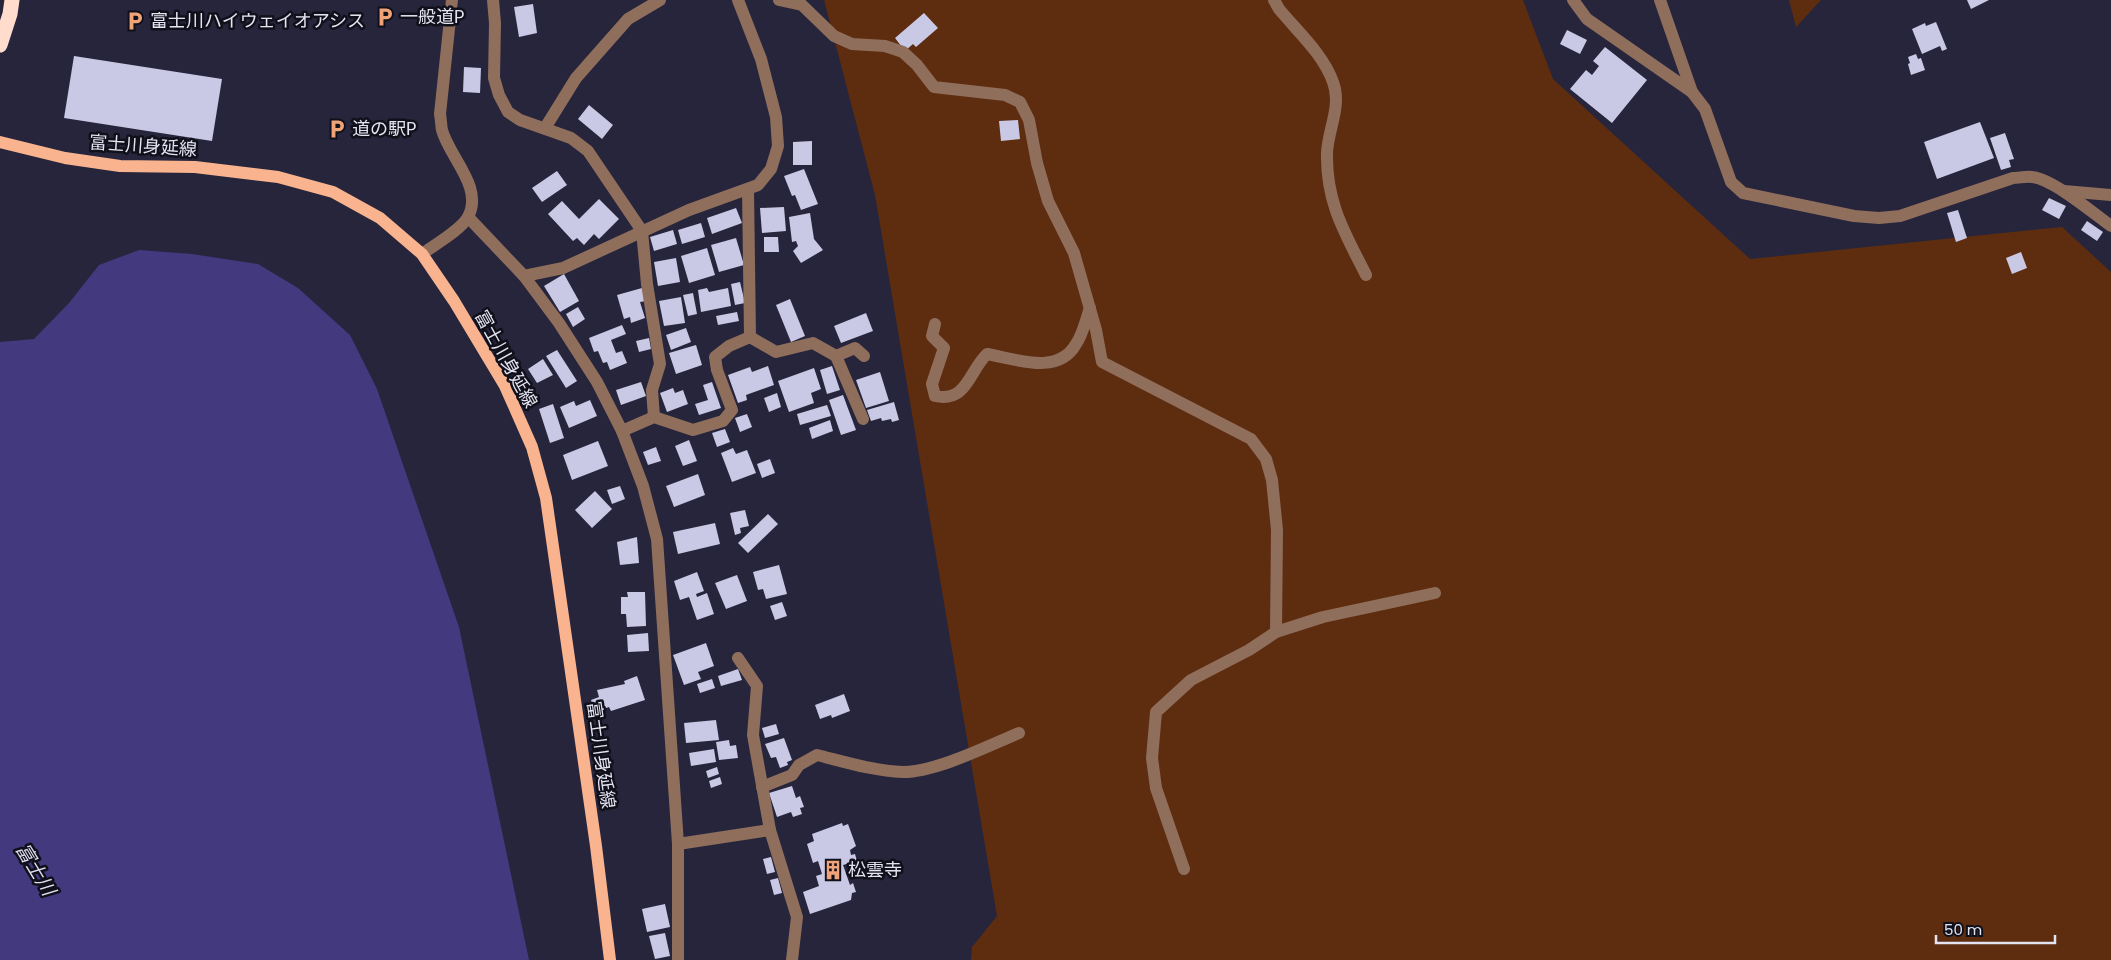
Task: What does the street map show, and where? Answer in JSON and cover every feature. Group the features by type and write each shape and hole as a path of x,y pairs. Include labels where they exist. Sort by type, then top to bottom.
{"highway":[{"path":"0,45 10,14 12,0"}],"main road":[{"name":"富士川身延線","path":"0,142 65,158 120,166 195,167 278,177 333,192 380,218 422,254 454,301 505,386 532,447 546,498 596,846 610,960"}],"street":[{"path":"422,254 458,228 468,217 471,203 470,189 442,130 440,114 452,0"},
{"path":"492,0 495,23 494,78 499,95 508,112 520,120 571,138 588,150 642,231 647,284 660,364 652,390 654,417"},
{"path":"544,128 576,78 628,19 660,0"},
{"path":"524,276 563,268 689,210 758,185 771,169 778,146 776,117 761,59 738,0"},
{"path":"779,0 802,5 834,36 852,44 885,46 903,52 917,65 934,87 1005,95 1020,102 1029,120 1036,163 1048,200 1074,253 1096,330 1102,362 1251,439 1266,459 1272,480 1277,530 1276,632"},
{"path":"1274,0 1279,9 1325,63 1334,84 1336,108 1327,151 1327,182 1335,214 1366,276"},
{"path":"1573,0 1587,19 1692,92"},
{"path":"1660,0 1692,92 1705,110 1731,182 1743,193 1854,216 1880,218 1900,216 2013,178 2032,176 2063,191 2111,226"},
{"path":"748,189 750,337"},
{"path":"2063,191 2111,195"},
{"path":"468,217 524,276 581,356 597,382 622,431 644,486 657,539 678,844 678,960"},
{"path":"935,324 932,336 944,348 932,384 935,396 944,398 953,396 964,389 979,362 987,354 1046,364 1063,359 1076,345 1090,308"},
{"path":"750,337 776,352 813,343 836,356 863,419"},
{"path":"622,431 654,417 693,430 723,420 732,410 717,370 715,357 729,346 750,337"},
{"path":"836,356 855,348 864,356"},
{"path":"1184,869 1156,788 1152,758 1156,712 1191,680 1250,650 1276,632 1323,617 1435,593"},
{"path":"738,658 757,686 753,735 762,787 770,830 797,917 792,960"},
{"path":"762,787 792,775 799,765 817,755 884,770 906,772 939,765 1019,733"},
{"path":"678,844 770,830"}],"shaded area":[{"path":"824,0 1523,0 1553,79 1750,259 2062,227 2111,272 2111,960 971,960 972,947 997,916 875,195"},
{"path":"1789,0 1821,0 1796,27"}],"water":[{"name":"富士川","path":"139,250 192,254 258,264 298,288 350,335 377,389 459,627 529,960 0,960 0,342 34,339 69,303 99,265"}],"building":[{"path":"1967,0 1989,0 1971,9"},
{"path":"533,4 537,33 519,37 514,7"},
{"path":"924,13 938,28 916,47 913,44 905,51 895,38"},
{"path":"1936,22 1947,49 1942,51 1940,46 1922,54 1912,29 1925,23 1926,26"},
{"path":"1567,30 1587,40 1580,54 1560,44"},
{"path":"1605,47 1647,80 1612,123 1570,89 1586,70 1592,75 1599,66 1593,61"},
{"path":"1916,54 1918,59 1921,58 1925,70 1911,75 1908,57"},
{"path":"74,56 222,79 212,141 64,118"},
{"path":"464,67 481,68 480,93 463,92"},
{"path":"589,105 613,125 602,139 578,119"},
{"path":"1018,120 1020,139 1001,141 999,121"},
{"path":"1980,122 1994,158 1937,179 1924,142"},
{"path":"2005,133 2014,159 2009,160 2011,167 2001,170 1990,138"},
{"path":"812,141 812,165 793,165 793,142"},
{"path":"804,169 818,204 801,210 795,195 792,196 784,176"},
{"path":"557,171 567,185 542,202 532,188"},
{"path":"2049,198 2066,206 2059,219 2042,210"},
{"path":"599,199 619,219 599,239 594,234 584,245 577,238 573,241 548,214 562,201 579,219"},
{"path":"784,207 786,231 762,233 760,208"},
{"path":"736,208 742,223 712,234 707,218"},
{"path":"1958,210 1967,238 1956,242 1947,213"},
{"path":"810,213 814,239 823,250 801,263 793,251 798,246 796,241 792,242 789,217"},
{"path":"2087,221 2103,232 2097,241 2081,230"},
{"path":"701,223 705,237 682,244 678,230"},
{"path":"673,230 677,244 654,251 650,237"},
{"path":"764,237 778,237 779,252 764,252"},
{"path":"736,238 744,265 719,272 711,245"},
{"path":"707,248 715,275 689,283 681,256"},
{"path":"2021,252 2027,268 2012,274 2006,258"},
{"path":"676,258 680,282 658,286 654,262"},
{"path":"564,274 579,301 560,312 544,286"},
{"path":"740,282 745,303 735,305 731,284"},
{"path":"642,288 646,301 640,302 645,318 631,323 630,317 624,319 617,295"},
{"path":"707,288 709,292 728,288 731,306 701,312 698,290"},
{"path":"693,293 697,314 688,316 683,295"},
{"path":"681,297 685,323 664,326 659,301"},
{"path":"790,299 805,336 791,342 776,305"},
{"path":"578,307 585,319 573,327 566,314"},
{"path":"737,312 739,321 718,325 716,316"},
{"path":"866,313 873,331 841,343 834,326"},
{"path":"622,325 626,334 611,340 616,353 622,351 627,363 610,370 607,362 603,363 598,351 594,352 589,338"},
{"path":"686,328 691,342 671,350 666,335"},
{"path":"649,338 651,349 639,352 636,341"},
{"path":"696,345 702,365 676,374 669,353"},
{"path":"557,350 577,381 566,388 546,356"},
{"path":"543,359 553,375 537,383 528,369"},
{"path":"768,366 774,385 746,395 747,400 738,403 728,375 750,367 752,372"},
{"path":"832,366 840,390 827,394 820,370"},
{"path":"814,368 821,389 811,393 814,403 789,412 778,381"},
{"path":"880,372 889,401 866,408 856,380"},
{"path":"641,382 646,396 621,405 616,390"},
{"path":"712,382 721,408 699,415 695,404 708,400 703,385"},
{"path":"673,388 675,393 683,390 688,404 667,412 660,393"},
{"path":"777,393 781,407 769,412 764,398"},
{"path":"843,395 856,430 841,435 829,400"},
{"path":"590,400 597,416 569,428 560,407 574,401 576,406"},
{"path":"894,402 899,420 892,422 891,419 882,421 881,418 871,421 867,410"},
{"path":"553,404 564,438 550,443 539,409"},
{"path":"827,405 831,416 800,425 797,414"},
{"path":"747,414 752,427 740,432 735,418"},
{"path":"830,420 833,431 812,439 809,428"},
{"path":"725,429 730,442 717,447 712,433"},
{"path":"689,440 697,461 683,466 675,446"},
{"path":"598,441 608,466 572,480 563,455"},
{"path":"656,447 661,461 648,465 643,452"},
{"path":"733,448 736,454 747,450 756,473 732,482 721,453"},
{"path":"770,459 775,473 762,478 757,464"},
{"path":"698,474 705,495 674,507 666,486"},
{"path":"620,486 625,499 612,504 607,490"},
{"path":"595,491 612,509 592,528 575,510"},
{"path":"745,510 749,526 740,528 741,533 735,535 730,513"},
{"path":"768,514 778,524 748,553 738,543"},
{"path":"715,523 720,544 678,554 673,532"},
{"path":"637,537 639,563 620,565 617,542"},
{"path":"779,565 787,594 766,599 763,589 758,590 753,572"},
{"path":"697,572 704,591 696,594 697,597 707,593 714,614 697,620 689,597 680,600 674,581"},
{"path":"737,575 747,601 726,609 715,583"},
{"path":"627,592 645,592 646,626 627,627 626,614 621,614 621,597 628,597"},
{"path":"782,602 787,616 775,620 770,606"},
{"path":"648,633 649,651 628,652 627,635"},
{"path":"706,643 714,666 698,672 701,679 684,685 673,655"},
{"path":"738,669 742,680 721,686 718,676"},
{"path":"637,676 645,700 611,711 609,707 595,712 591,700 599,697 597,690 625,684 624,681"},
{"path":"712,679 715,688 700,693 697,684"},
{"path":"844,694 850,711 832,718 831,715 820,719 815,705"},
{"path":"716,720 719,740 686,743 684,723"},
{"path":"776,724 779,734 765,738 762,728"},
{"path":"784,738 792,760 787,762 788,765 780,768 776,757 771,758 765,744"},
{"path":"729,740 730,746 736,745 738,758 719,760 716,742"},
{"path":"714,749 716,762 691,766 689,753"},
{"path":"717,767 719,774 708,778 706,771"},
{"path":"720,777 722,784 711,788 709,781"},
{"path":"792,786 796,798 800,796 804,807 800,808 802,814 793,817 791,812 777,817 769,793"},
{"name":"松雲寺","path":"842,823 843,826 848,824 856,846 850,850 851,855 855,854 857,861 843,865 850,885 853,883 856,892 852,893 851,900 810,914 803,892 819,886 816,876 822,874 818,861 813,863 807,844 814,841 812,834"},
{"path":"771,857 775,872 767,874 763,859"},
{"path":"778,878 782,893 774,895 770,880"},
{"path":"665,904 670,927 647,932 642,909"},
{"path":"665,933 670,956 655,959 649,936"}],"place":[{"name":"一般道P","path":"385,17"},
{"name":"富士川ハイウェイオアシス","path":"135,21"},
{"name":"道の駅P","path":"337,129"},
{"name":"松雲寺","path":"833,870"}]}
